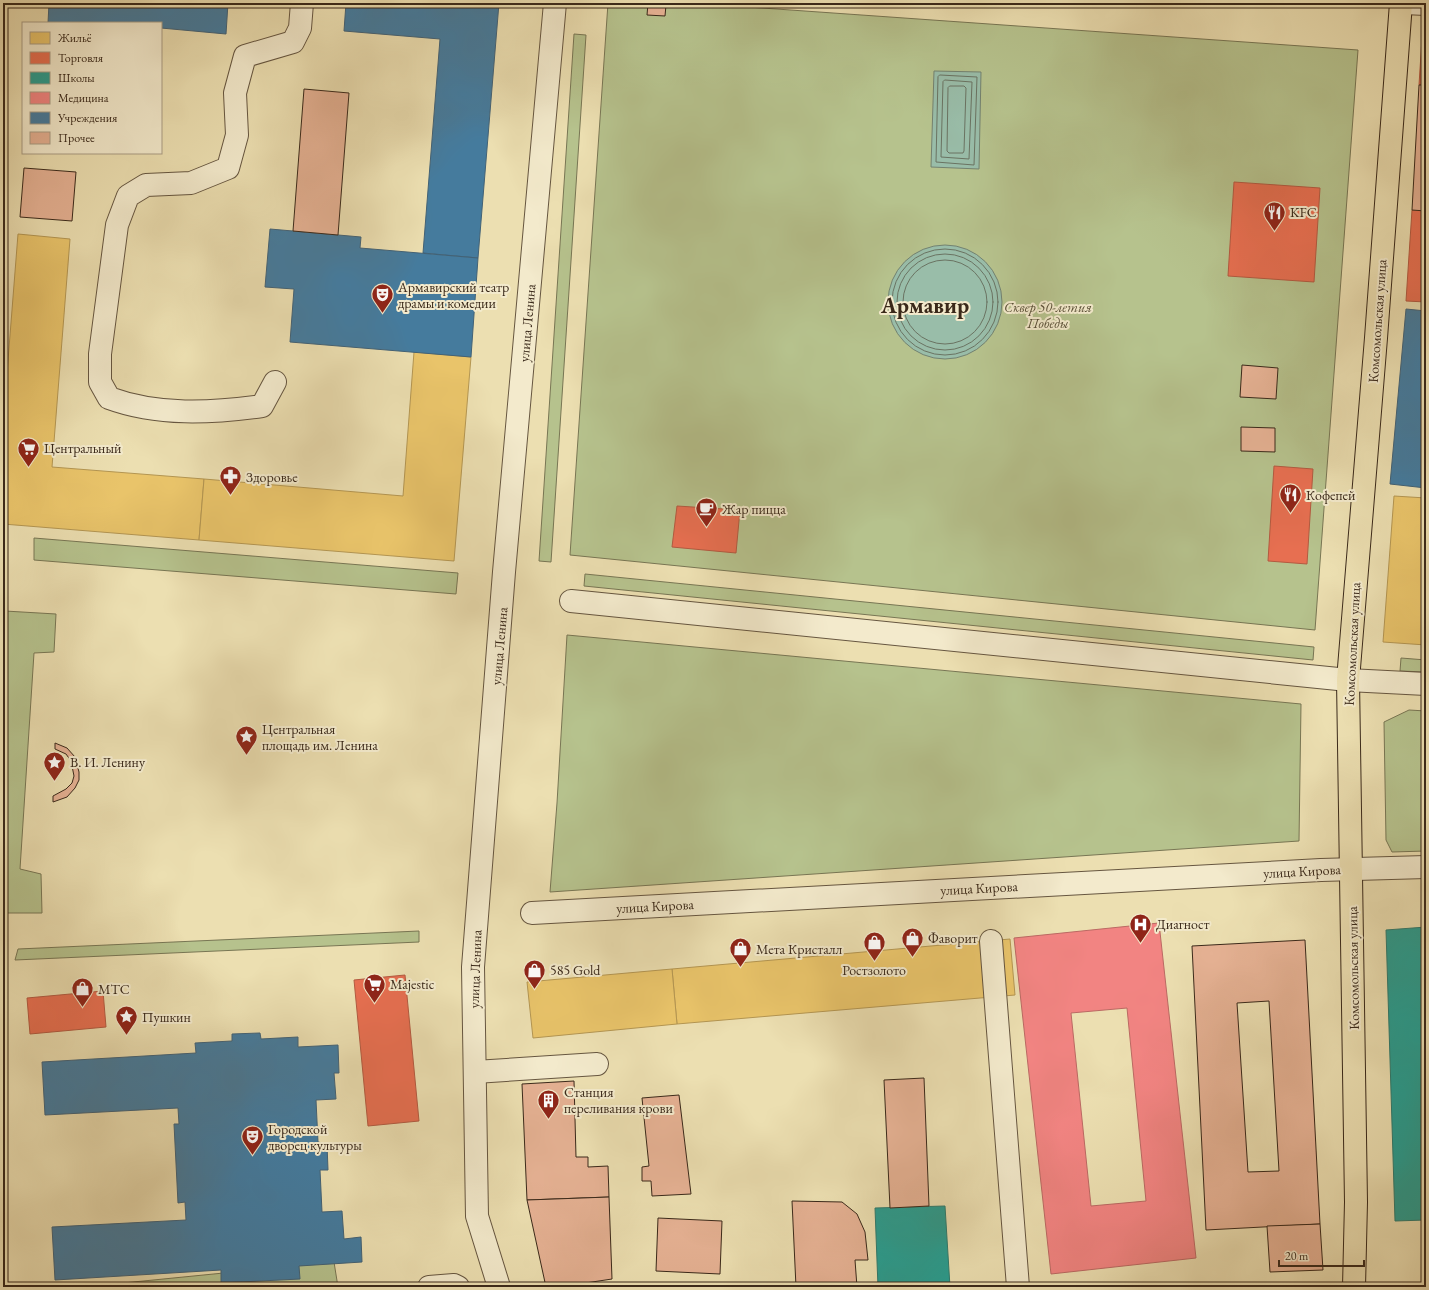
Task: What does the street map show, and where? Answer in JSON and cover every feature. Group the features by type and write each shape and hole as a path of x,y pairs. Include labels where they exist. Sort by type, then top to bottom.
{"main road":[{"name":"Комсомольская улица","path":"1354,1287 1356,1202 1348,680 1376,346 1400,3"}],"street":[{"path":"275,382 262,406 205,413 130,406 109,398 100,382 100,354 117,225 128,196 146,185 190,183 228,168 237,135 235,92 245,56 293,42 300,28 302,3"},
{"name":"улица Ленина","path":"499,1287 477,1216 473,967 508,529 555,3"},
{"path":"1404,3 1426,4"},
{"path":"571,601 1348,680 1426,684"},
{"name":"улица Кирова","path":"532,913 1352,869 1426,867"},
{"path":"991,940 1018,1287"},
{"path":"475,1072 597,1064"},
{"path":"429,1287 454,1285 458,1287"}],"green space":[{"name":"Сквер 50-летия Победы","path":"608,3 691,3 1358,50 1315,630 570,555"},
{"path":"574,34 586,35 551,562 539,561"},
{"path":"34,538 458,573 456,594 34,560"},
{"path":"585,574 1314,647 1313,660 584,586"},
{"path":"5,611 56,614 54,652 34,653 20,869 41,874 42,913 3,913 3,644"},
{"path":"567,635 1301,704 1299,841 550,892"},
{"path":"1401,658 1426,660 1426,672 1400,671"},
{"path":"1409,710 1426,711 1426,851 1392,852 1386,840 1384,722"},
{"path":"419,931 419,942 15,960 18,949"},
{"path":"334,1262 338,1287 83,1287"}],"water":[{"path":"934,71 981,72 979,169 931,167"},
{"path":"945,245 967,249 985,262 998,280 1002,302 998,324 985,342 967,355 945,359 923,355 905,342 892,324 888,302 892,280 905,262 923,249"}],"building: Жильё":[{"path":"18,234 70,239 52,467 204,479 199,540 3,524 3,424"},
{"path":"414,352 471,357 454,561 199,540 204,479 403,496"},
{"path":"1394,496 1426,498 1426,645 1383,642"},
{"path":"1010,939 1015,995 677,1024 672,969"},
{"path":"672,969 677,1024 533,1038 527,982"}],"building: Торговля":[{"path":"1422,38 1426,38 1426,85 1419,85"},
{"name":"KFC","path":"1234,182 1320,188 1314,282 1228,276"},
{"path":"1412,210 1426,211 1426,302 1406,301"},
{"name":"Кофепей","path":"1274,466 1313,469 1307,564 1268,561"},
{"name":"Жар пицца","path":"677,506 740,510 736,553 672,547"},
{"path":"405,975 419,1121 368,1126 354,980"},
{"path":"103,991 106,1027 30,1034 27,998"}],"building: Школы":[{"path":"1426,927 1426,1220 1395,1221 1386,930"},
{"path":"945,1206 950,1287 878,1287 875,1208"}],"building: Медицина":[{"path":"1159,923 1196,1258 1051,1274 1014,938","holes":["1127,1008 1146,1201 1091,1206 1071,1013"]}],"building: Учреждения":[{"path":"49,3 228,3 226,34 162,28 162,22 48,22"},
{"path":"346,3 499,3 478,258 423,253 440,39 344,31"},
{"name":"Армавирский театр драмы и комедии","path":"270,229 361,237 360,248 478,258 471,357 290,342 294,289 265,287"},
{"path":"1406,309 1426,311 1426,488 1390,484"},
{"name":"Городской дворец культуры","path":"260,1033 261,1039 298,1037 298,1047 338,1045 339,1073 334,1073 336,1099 316,1100 318,1142 327,1144 328,1170 320,1170 322,1212 342,1211 344,1239 361,1237 362,1262 299,1266 300,1279 221,1283 221,1270 55,1280 52,1227 186,1220 185,1202 178,1203 174,1124 179,1124 178,1108 45,1115 42,1062 196,1053 195,1043 232,1041 232,1034"}],"building: Прочее":[{"path":"648,3 666,5 665,16 647,15"},
{"path":"1419,85 1426,85 1426,211 1412,210"},
{"path":"304,89 349,93 338,235 293,231"},
{"path":"24,168 76,172 72,221 20,217"},
{"path":"1242,365 1278,368 1276,399 1240,397"},
{"path":"1241,427 1275,428 1275,452 1241,451"},
{"path":"55,743 67,748 75,757 79,772 79,780 75,788 67,797 53,802 53,796 66,789 72,783 74,776 71,761 66,754 55,749"},
{"path":"1305,940 1320,1224 1206,1230 1192,946","holes":["1269,1001 1279,1171 1248,1172 1237,1003"]},
{"path":"924,1078 929,1206 890,1208 884,1080"},
{"name":"Cтанция переливания крови","path":"574,1081 576,1157 588,1157 588,1167 608,1166 609,1197 527,1200 522,1084"},
{"path":"679,1095 691,1194 652,1196 651,1181 642,1181 642,1167 649,1166 642,1098"},
{"path":"609,1197 612,1279 559,1287 546,1287 527,1200"},
{"path":"792,1201 842,1202 857,1214 865,1232 868,1260 855,1260 857,1287 796,1287"},
{"path":"658,1218 722,1221 720,1274 656,1271"},
{"path":"1320,1224 1323,1270 1270,1272 1267,1226"}],"place":[{"name":"KFC","path":"1274,232"},
{"name":"Армавирский театр драмы и комедии","path":"383,314"},
{"name":"Центральный","path":"28,468"},
{"name":"Здоровье","path":"231,496"},
{"name":"Кофепей","path":"1291,514"},
{"name":"Жар пицца","path":"706,528"},
{"name":"Центральная площадь им. Ленина","path":"246,756"},
{"name":"В. И. Ленину","path":"55,782"},
{"name":"Диагност","path":"1141,944"},
{"name":"Фаворит","path":"912,958"},
{"name":"Ростзолото","path":"874,962"},
{"name":"Мета Кристалл","path":"741,968"},
{"name":"585 Gold","path":"534,990"},
{"name":"Majestic","path":"375,1004"},
{"name":"МТС","path":"82,1008"},
{"name":"Пушкин","path":"127,1036"},
{"name":"Cтанция переливания крови","path":"549,1120"},
{"name":"Городской дворец культуры","path":"252,1156"}],"district":[{"name":"Армавир","path":"925,305"}]}
